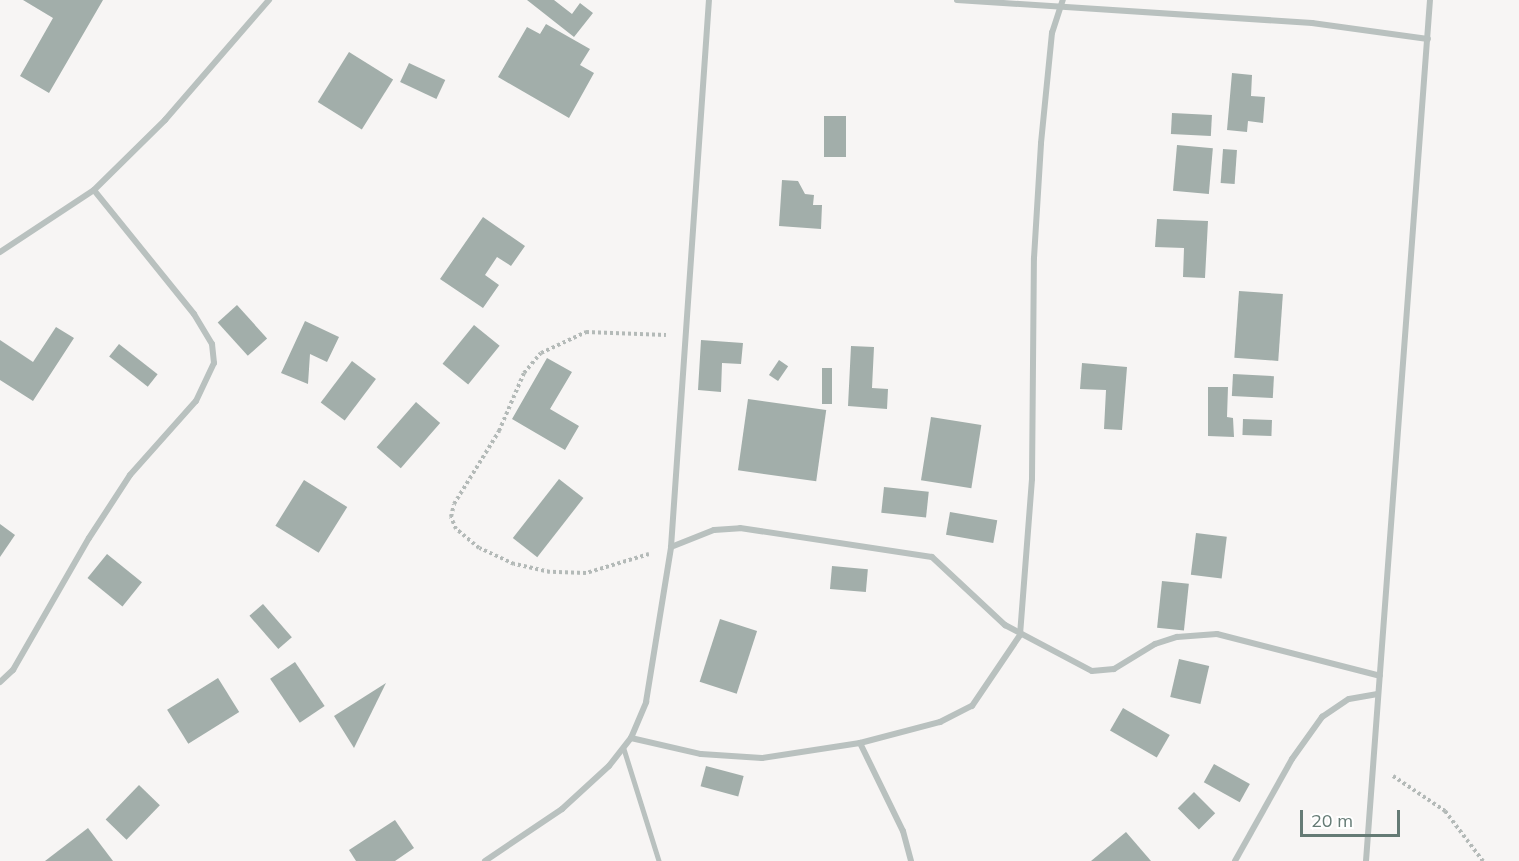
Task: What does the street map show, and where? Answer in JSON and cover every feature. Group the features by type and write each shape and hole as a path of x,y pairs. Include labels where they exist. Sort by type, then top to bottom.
{"street":[{"path":"0,252 94,190 165,120 270,0"},
{"path":"485,861 562,809 624,749 646,702 671,547 688,336 709,0"},
{"path":"957,0 1058,9 1312,23 1428,39"},
{"path":"631,738 701,754 762,758 860,743 960,715 988,687 1020,635 1032,479 1035,246 1048,62 1058,9 1063,0"},
{"path":"1366,861 1430,0"},
{"path":"0,682 31,641 89,537 130,474 196,401 214,363 212,344 194,314 94,190"},
{"path":"671,547 714,530 740,528 911,551 932,557 956,576 990,612 1020,635 1092,671 1104,672 1155,644 1177,637 1217,634 1380,676"},
{"path":"1235,861 1286,769 1322,717 1349,699 1378,694"},
{"path":"860,743 903,831 911,861"}],"lane":[{"path":"624,749 659,861"}],"path":[{"path":"671,547 606,569 550,572 514,564 478,548 456,529 451,517 454,504 499,431 524,373 541,353 586,332 688,336"},
{"path":"1373,764 1445,811 1483,861"}],"building":[{"path":"23,0 103,0 49,93 20,76 53,18"},
{"path":"527,0 554,0 572,14 580,3 593,13 574,37"},
{"path":"546,24 590,49 580,65 594,73 569,118 498,77 527,27 540,34"},
{"path":"349,52 393,80 362,130 318,102"},
{"path":"409,63 445,80 436,99 400,82"},
{"path":"1232,73 1252,75 1251,96 1265,97 1263,123 1248,121 1247,132 1227,130"},
{"path":"1172,113 1212,115 1211,136 1171,134"},
{"path":"824,116 846,116 846,157 824,157"},
{"path":"1177,145 1213,148 1209,194 1173,191"},
{"path":"1223,149 1237,150 1235,184 1221,183"},
{"path":"782,180 798,181 805,194 814,195 813,205 822,205 821,229 779,226"},
{"path":"483,217 525,246 511,266 497,257 485,275 499,285 483,308 440,279"},
{"path":"1157,219 1208,221 1205,278 1183,277 1184,248 1155,247"},
{"path":"1239,291 1283,294 1278,361 1234,358"},
{"path":"237,305 267,338 248,356 218,322"},
{"path":"305,321 339,337 327,362 310,354 308,384 281,373"},
{"path":"474,325 500,346 468,385 443,364"},
{"path":"56,327 74,338 33,401 0,380 0,340 33,362"},
{"path":"701,340 743,343 741,364 722,363 721,392 698,390"},
{"path":"119,344 158,374 148,387 109,357"},
{"path":"851,346 874,347 872,388 888,389 887,409 848,406"},
{"path":"547,358 572,372 550,409 579,426 565,450 512,419"},
{"path":"779,360 788,366 778,381 769,375"},
{"path":"352,361 376,379 345,421 321,403"},
{"path":"1082,363 1127,367 1122,430 1104,429 1106,390 1080,389"},
{"path":"822,368 832,368 832,404 822,404"},
{"path":"1233,374 1274,376 1273,398 1232,396"},
{"path":"1208,387 1228,387 1227,417 1233,418 1234,437 1208,436"},
{"path":"748,399 826,410 816,481 738,470"},
{"path":"416,402 440,423 401,468 377,447"},
{"path":"931,417 981,425 971,488 921,480"},
{"path":"1243,419 1272,420 1271,436 1242,435"},
{"path":"559,479 583,498 537,557 513,538"},
{"path":"304,480 347,507 319,553 275,526"},
{"path":"884,487 929,492 926,518 881,513"},
{"path":"950,512 997,520 993,543 946,535"},
{"path":"0,524 15,535 0,557"},
{"path":"1196,533 1227,537 1222,578 1191,575"},
{"path":"107,554 142,582 122,606 87,578"},
{"path":"832,566 868,569 866,592 830,589"},
{"path":"1162,581 1189,584 1184,631 1157,628"},
{"path":"263,604 292,637 278,649 249,616"},
{"path":"720,619 757,631 737,694 700,682"},
{"path":"1179,659 1209,666 1200,704 1170,697"},
{"path":"295,662 325,706 300,723 270,679"},
{"path":"218,678 239,712 188,744 167,710"},
{"path":"386,683 354,748 334,716"},
{"path":"1123,708 1170,735 1157,758 1110,731"},
{"path":"1214,764 1250,784 1240,802 1204,782"},
{"path":"706,766 744,776 738,796 701,786"},
{"path":"139,785 160,805 127,840 106,820"},
{"path":"1194,792 1215,813 1199,829 1178,808"},
{"path":"395,820 414,848 395,861 356,861 349,850"},
{"path":"88,828 113,861 45,861"},
{"path":"1126,832 1151,861 1091,861"}]}
